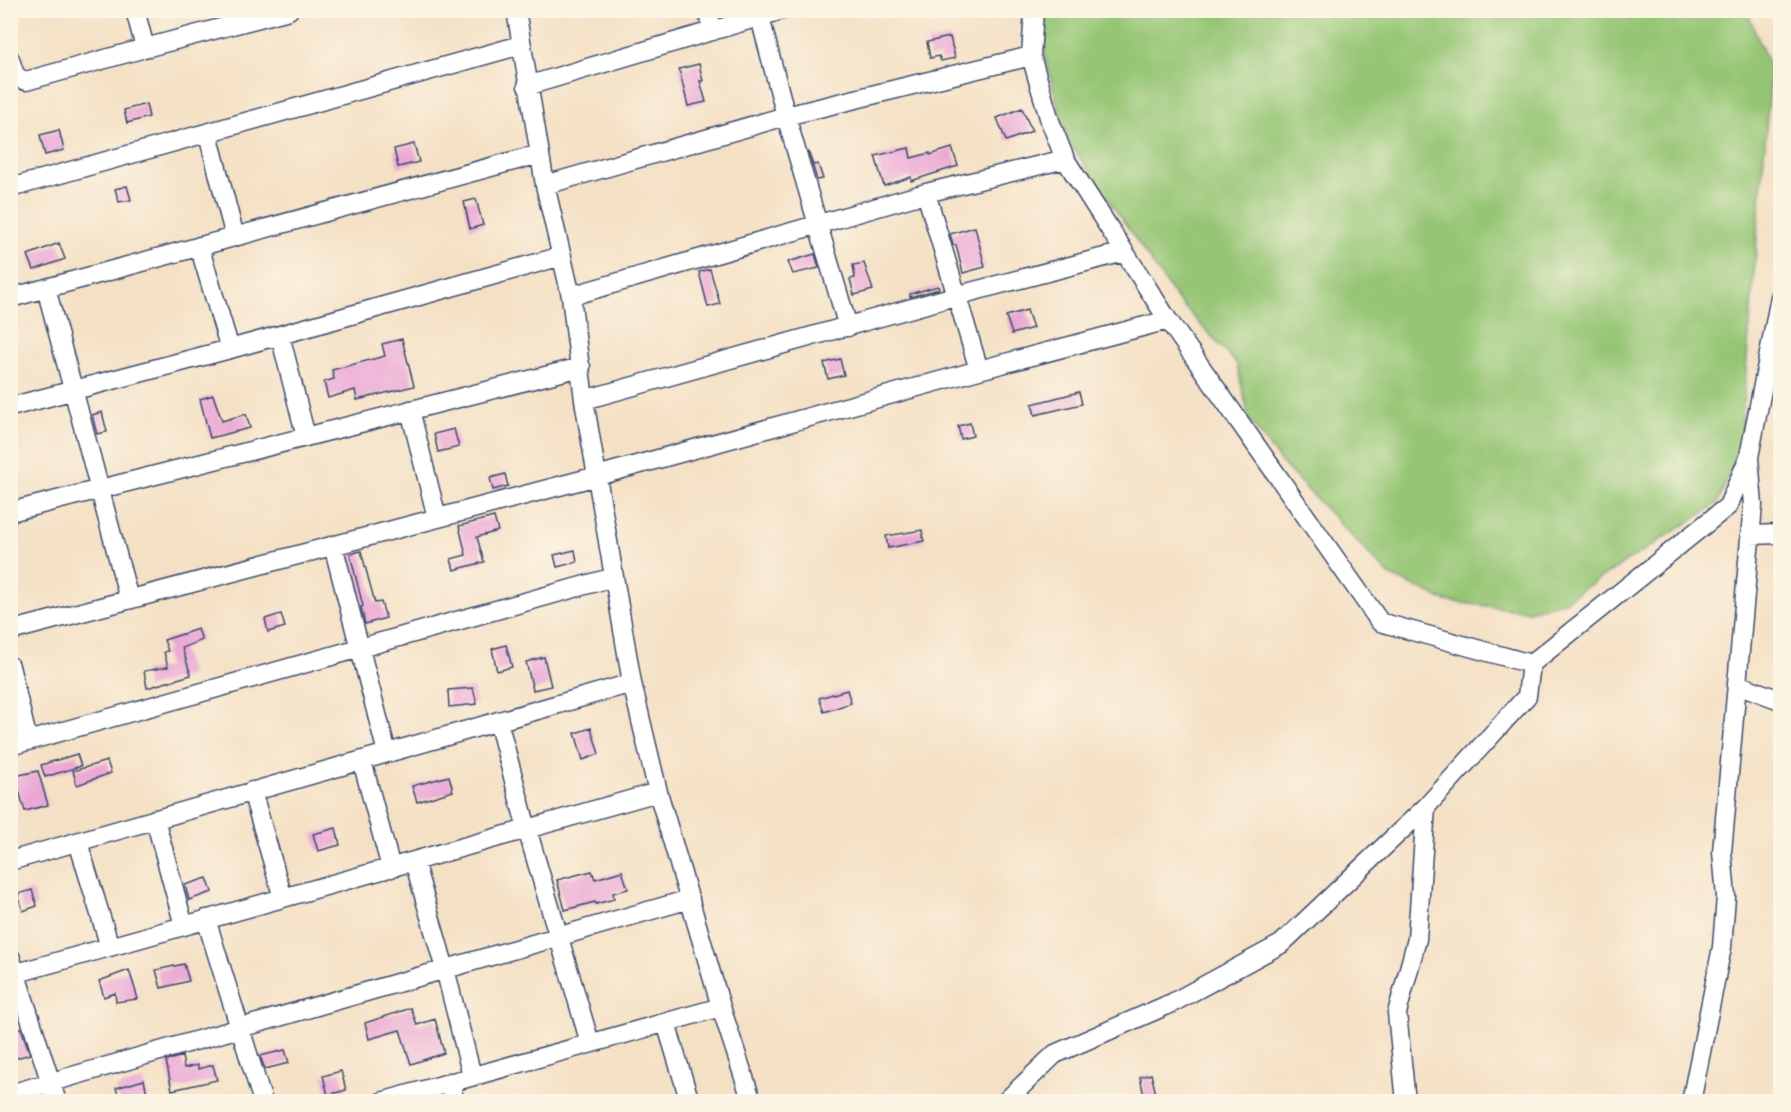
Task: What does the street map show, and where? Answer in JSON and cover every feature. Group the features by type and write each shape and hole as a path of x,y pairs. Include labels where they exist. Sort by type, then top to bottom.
{"street":[{"path":"135,10 145,48"},
{"path":"10,59 18,78 26,81 145,48 250,15 289,10"},
{"path":"516,10 544,185 571,296 584,400 632,683 658,792 721,1006 752,1101"},
{"path":"707,10 713,31"},
{"path":"527,86 713,31 758,14 782,10"},
{"path":"1034,10 1031,56 1050,121 1065,159 1168,320 1380,622 1531,664"},
{"path":"758,14 848,327"},
{"path":"10,188 521,45"},
{"path":"544,185 786,116 1031,56"},
{"path":"208,134 235,237"},
{"path":"10,298 539,153"},
{"path":"571,296 926,193 1065,159"},
{"path":"926,193 979,370"},
{"path":"200,246 230,349"},
{"path":"584,400 955,296 1124,252"},
{"path":"10,407 230,349 562,256"},
{"path":"46,288 129,599"},
{"path":"1005,1101 1055,1054 1172,1003 1281,944 1426,807 1527,696 1531,664 1728,506 1749,457 1780,297"},
{"path":"10,631 597,476 1168,320"},
{"path":"280,335 306,437"},
{"path":"10,512 581,367"},
{"path":"410,410 437,518"},
{"path":"1691,1101 1722,947 1726,897 1722,852 1753,505 1749,457"},
{"path":"1750,535 1780,534"},
{"path":"333,545 387,753"},
{"path":"10,746 614,577"},
{"path":"10,666 28,741"},
{"path":"10,861 632,683"},
{"path":"1737,684 1780,700"},
{"path":"498,721 590,1043"},
{"path":"362,761 391,868"},
{"path":"252,791 283,898"},
{"path":"13,974 658,792"},
{"path":"1406,1101 1397,1013 1417,939 1426,807"},
{"path":"155,819 184,926"},
{"path":"78,842 110,947"},
{"path":"414,861 472,1076"},
{"path":"10,1094 690,899"},
{"path":"207,919 263,1101"},
{"path":"10,956 13,974 57,1101"},
{"path":"381,1101 721,1006"},
{"path":"666,1023 690,1101"},
{"path":"450,1082 455,1101"}],"green space":[{"path":"1046,10 1747,11 1771,71 1739,453 1717,504 1564,601 1529,611 1446,601 1389,575 1279,460 1249,419 1237,364 1176,298 1067,139 1045,58"}],"building":[{"path":"950,37 955,58 941,61 939,56 930,58 927,42"},
{"path":"699,64 703,81 700,81 706,102 688,106 679,69"},
{"path":"146,104 149,117 127,123 124,110"},
{"path":"1022,108 1032,131 1006,141 997,118"},
{"path":"59,130 64,150 45,155 40,135"},
{"path":"414,144 419,162 398,167 394,149"},
{"path":"909,148 911,158 952,148 958,166 911,181 911,177 884,186 875,156"},
{"path":"808,151 813,165 818,164 823,179 817,180"},
{"path":"127,186 131,200 119,202 115,189"},
{"path":"476,199 483,225 470,229 464,202"},
{"path":"975,227 985,267 963,273 956,245 953,245 950,234"},
{"path":"59,243 65,259 34,270 28,255"},
{"path":"815,254 819,268 793,274 788,262"},
{"path":"864,263 873,290 854,295 850,279 855,278 853,265"},
{"path":"710,269 720,304 708,307 699,272"},
{"path":"938,286 939,289 910,297 910,294"},
{"path":"1027,310 1033,328 1012,334 1006,316"},
{"path":"402,339 414,386 357,400 355,390 328,398 324,382 334,379 332,370 385,356 382,344"},
{"path":"840,359 844,375 828,379 824,363"},
{"path":"1079,392 1082,404 1035,415 1032,404"},
{"path":"213,395 222,421 246,414 250,428 210,438 200,399"},
{"path":"102,412 107,432 97,434 92,415"},
{"path":"970,423 973,436 961,439 958,426"},
{"path":"454,429 459,447 438,452 434,434"},
{"path":"505,474 508,486 493,490 490,478"},
{"path":"494,517 498,531 477,537 484,562 454,570 451,559 466,555 459,526"},
{"path":"922,530 924,541 888,548 886,536"},
{"path":"575,550 577,562 557,567 554,555"},
{"path":"361,551 375,603 381,602 386,618 365,624 361,607 363,606 350,554"},
{"path":"281,614 285,627 268,632 265,619"},
{"path":"198,629 202,640 182,648 191,675 147,688 144,671 168,667 164,652 168,651 164,640"},
{"path":"506,645 512,667 497,671 492,649"},
{"path":"544,657 551,686 533,690 526,662"},
{"path":"473,688 477,704 449,707 448,690"},
{"path":"847,690 851,703 824,712 819,698"},
{"path":"591,728 599,754 583,760 575,733"},
{"path":"77,754 81,766 45,777 41,765"},
{"path":"107,761 111,773 77,785 73,771"},
{"path":"38,771 48,805 25,811 19,791 10,793 10,777"},
{"path":"449,776 453,791 417,802 412,786"},
{"path":"336,828 340,845 318,851 313,834"},
{"path":"592,871 595,879 622,871 628,889 613,893 614,899 565,910 557,880"},
{"path":"207,878 212,892 189,900 185,885"},
{"path":"32,890 37,906 23,911 18,894"},
{"path":"184,964 189,981 161,988 156,970"},
{"path":"129,970 138,999 116,1002 115,993 104,997 99,981"},
{"path":"411,1008 417,1025 435,1019 444,1053 411,1064 400,1030 369,1039 365,1023"},
{"path":"21,1028 30,1054 10,1060 10,1031"},
{"path":"285,1050 289,1063 265,1069 260,1056"},
{"path":"182,1056 184,1068 198,1065 198,1069 213,1065 217,1080 172,1090 166,1061"},
{"path":"341,1071 346,1090 328,1095 323,1076"},
{"path":"1151,1074 1157,1098 1145,1101 1140,1077"},
{"path":"144,1080 148,1098 120,1101 116,1088"}]}
